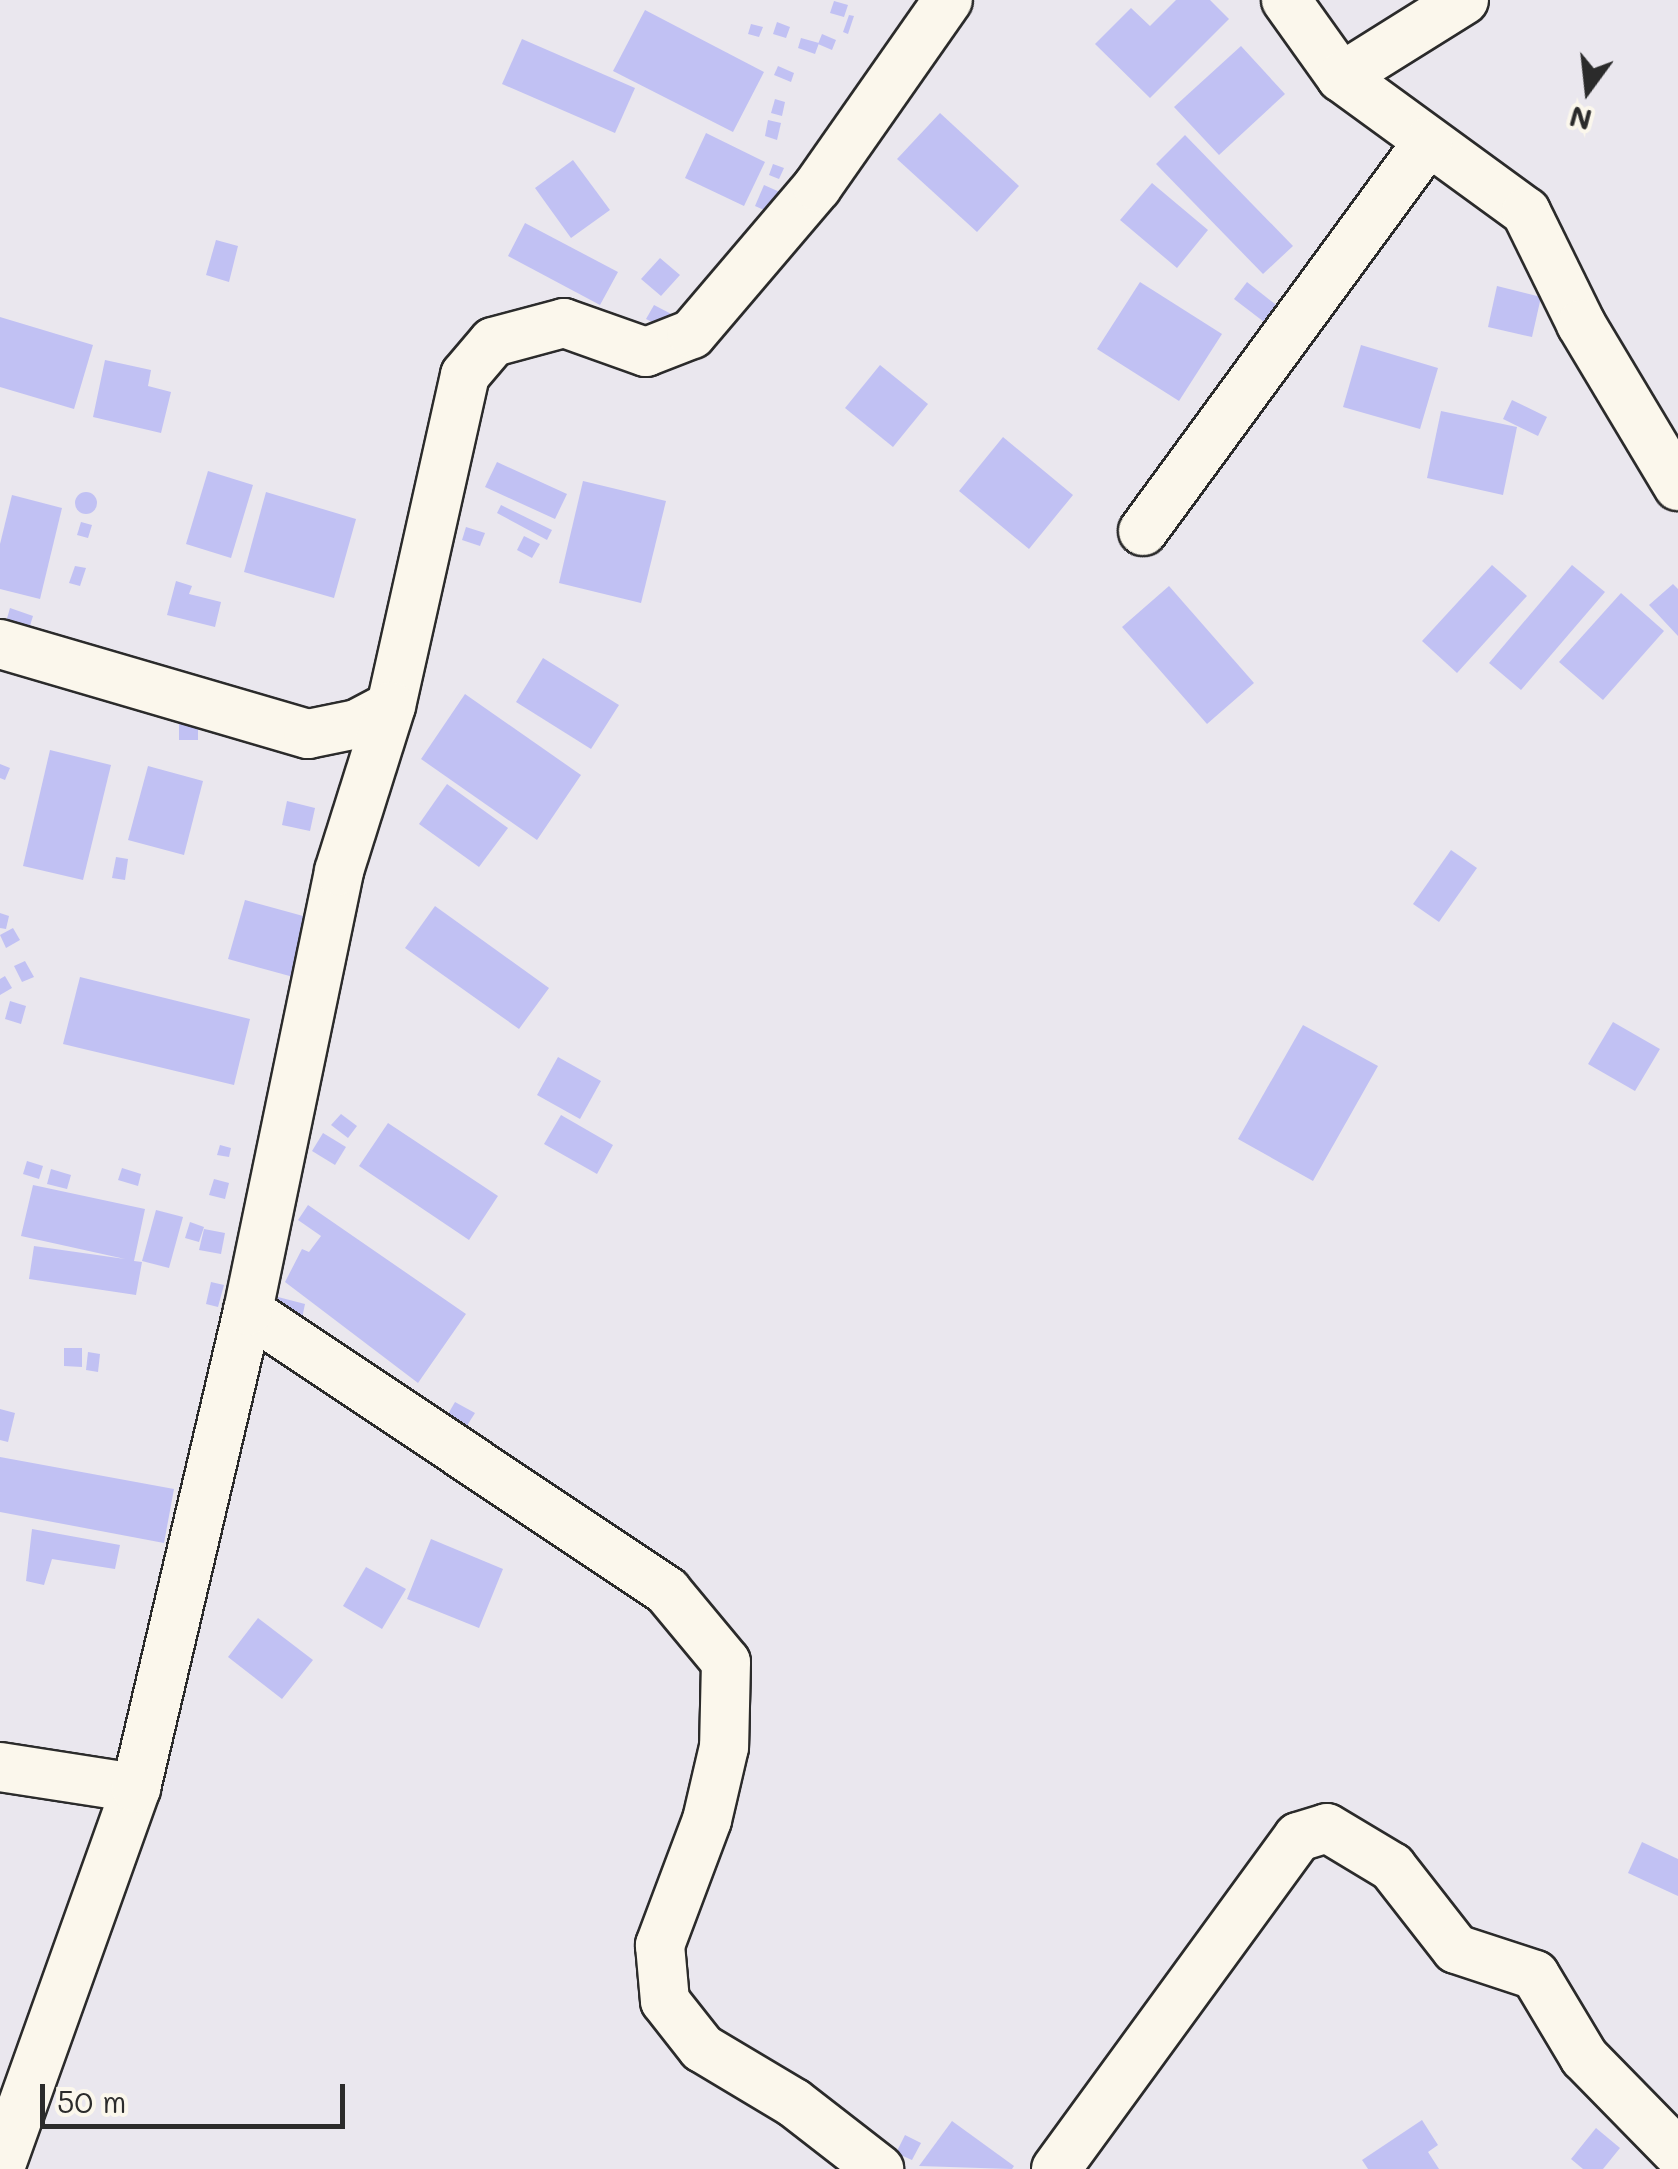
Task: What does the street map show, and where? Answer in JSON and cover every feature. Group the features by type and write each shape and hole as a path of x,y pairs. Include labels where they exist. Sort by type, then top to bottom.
{"street":[{"path":"0,2168 136,1788 248,1310 339,870 391,706 466,375 493,342 564,323 646,352 692,334 817,187 948,0"},
{"path":"1286,0 1341,78 1526,212 1581,324 1676,479"},
{"path":"1341,78 1464,0"},
{"path":"1143,531 1428,140"},
{"path":"0,644 308,734 357,724 391,706"},
{"path":"248,1310 667,1590 726,1662 724,1747 716,1784 660,1945 665,2001 702,2048 794,2103 879,2169"},
{"path":"0,1767 136,1788"},
{"path":"1056,2169 1298,1837 1327,1828 1392,1868 1456,1950 1535,1975 1584,2057 1662,2143 1678,2153"}],"building":[{"path":"1176,0 1210,0 1229,19 1150,98 1095,44 1131,8 1150,26"},
{"path":"834,1 848,5 844,17 830,13"},
{"path":"645,10 764,72 733,132 613,71"},
{"path":"849,15 854,16 848,34 843,32"},
{"path":"777,22 790,27 786,38 773,34"},
{"path":"751,24 763,27 759,37 748,34"},
{"path":"822,34 836,40 832,50 818,44"},
{"path":"801,38 819,43 815,54 798,48"},
{"path":"522,39 635,88 615,133 502,84"},
{"path":"1241,46 1285,94 1219,155 1174,107"},
{"path":"778,66 794,73 791,82 774,75"},
{"path":"775,99 785,102 782,116 771,113"},
{"path":"940,113 1019,186 977,232 897,159"},
{"path":"768,120 781,123 777,140 765,136"},
{"path":"706,133 765,162 744,206 685,178"},
{"path":"1185,135 1293,246 1263,274 1156,164"},
{"path":"573,160 610,210 571,238 535,188"},
{"path":"773,164 784,168 779,179 769,175"},
{"path":"1152,183 1208,230 1177,268 1120,220"},
{"path":"764,185 791,197 782,218 755,206"},
{"path":"525,223 618,272 600,305 508,256"},
{"path":"216,240 238,246 229,282 206,275"},
{"path":"660,258 680,275 661,296 641,279"},
{"path":"1140,282 1222,334 1179,401 1097,349"},
{"path":"1247,282 1289,315 1276,331 1234,299"},
{"path":"1497,286 1541,297 1532,337 1488,327"},
{"path":"654,305 679,318 672,332 646,319"},
{"path":"0,317 93,345 74,409 0,387"},
{"path":"1361,345 1438,368 1420,429 1343,407"},
{"path":"105,360 151,370 148,386 171,392 161,433 93,417"},
{"path":"880,365 928,404 893,447 845,408"},
{"path":"1512,400 1547,417 1538,436 1503,419"},
{"path":"1441,411 1517,427 1503,495 1427,478"},
{"path":"1003,437 1073,495 1029,549 959,491"},
{"path":"497,462 567,494 555,519 485,487"},
{"path":"208,471 253,485 231,558 186,544"},
{"path":"583,481 666,501 641,603 559,583"},
{"path":"86,492 97,503 86,514 75,503"},
{"path":"266,492 356,519 334,598 244,572"},
{"path":"12,495 62,508 40,599 0,589 0,544"},
{"path":"501,505 552,530 547,540 497,513"},
{"path":"81,522 92,525 88,538 77,535"},
{"path":"466,527 485,533 480,546 462,540"},
{"path":"524,536 540,544 532,558 517,550"},
{"path":"1492,565 1527,596 1457,673 1422,641"},
{"path":"1572,565 1605,592 1521,690 1489,663"},
{"path":"75,566 86,568 80,586 69,583"},
{"path":"176,581 192,586 189,594 221,602 215,627 167,615"},
{"path":"1673,584 1678,589 1678,636 1649,605"},
{"path":"1169,586 1254,683 1207,724 1122,627"},
{"path":"1621,593 1664,631 1603,700 1559,662"},
{"path":"10,608 33,616 29,629 6,622"},
{"path":"543,658 619,705 591,749 516,702"},
{"path":"465,694 581,775 537,840 421,759"},
{"path":"179,709 198,709 198,740 179,740"},
{"path":"50,750 111,765 83,880 23,866"},
{"path":"0,764 10,768 5,780 0,778"},
{"path":"148,766 203,781 184,855 128,840"},
{"path":"447,784 508,828 479,867 419,824"},
{"path":"287,801 315,808 310,831 282,825"},
{"path":"1451,850 1477,868 1439,922 1413,904"},
{"path":"116,857 128,859 125,880 112,878"},
{"path":"245,900 314,919 297,978 228,959"},
{"path":"435,906 549,988 519,1029 405,948"},
{"path":"0,913 9,916 6,929 0,928"},
{"path":"13,928 20,940 6,948 0,935"},
{"path":"25,961 34,977 22,982 14,966"},
{"path":"5,976 12,988 0,995 0,979"},
{"path":"80,977 250,1019 234,1085 63,1044"},
{"path":"10,1001 26,1006 21,1024 5,1019"},
{"path":"1613,1022 1660,1049 1635,1091 1588,1064"},
{"path":"1303,1025 1378,1066 1313,1181 1238,1139"},
{"path":"558,1057 601,1081 580,1119 537,1095"},
{"path":"341,1114 357,1126 348,1138 331,1125"},
{"path":"561,1115 613,1145 597,1174 544,1144"},
{"path":"388,1123 498,1196 469,1240 359,1166"},
{"path":"323,1133 346,1147 335,1165 312,1151"},
{"path":"220,1145 231,1148 229,1157 217,1155"},
{"path":"27,1161 43,1166 39,1179 23,1174"},
{"path":"122,1168 141,1174 138,1186 118,1180"},
{"path":"51,1169 71,1175 67,1189 47,1184"},
{"path":"214,1179 229,1183 225,1199 209,1195"},
{"path":"33,1185 145,1209 134,1261 142,1262 136,1295 29,1279 34,1246 125,1259 21,1236"},
{"path":"308,1205 466,1314 418,1383 285,1282 302,1249 309,1252 321,1236 298,1220"},
{"path":"156,1210 183,1217 169,1268 142,1261"},
{"path":"190,1222 204,1227 199,1242 185,1238"},
{"path":"204,1229 225,1233 221,1254 199,1250"},
{"path":"211,1282 224,1285 218,1307 206,1304"},
{"path":"278,1297 305,1304 300,1328 272,1322"},
{"path":"64,1348 82,1348 82,1367 64,1366"},
{"path":"88,1352 100,1354 98,1372 86,1370"},
{"path":"455,1402 475,1413 463,1432 444,1421"},
{"path":"0,1409 15,1413 8,1442 0,1440"},
{"path":"0,1457 174,1489 164,1543 0,1512"},
{"path":"32,1529 120,1545 115,1569 52,1559 44,1585 26,1581"},
{"path":"431,1539 503,1569 479,1628 407,1599"},
{"path":"366,1567 406,1589 382,1629 343,1606"},
{"path":"258,1618 313,1660 282,1699 228,1657"},
{"path":"1642,1842 1678,1859 1678,1896 1628,1873"},
{"path":"1422,2120 1438,2145 1428,2152 1439,2169 1368,2169 1362,2160"},
{"path":"952,2121 1014,2166 1012,2169 919,2166"},
{"path":"1596,2128 1620,2148 1603,2169 1583,2169 1571,2159"},
{"path":"905,2135 921,2143 912,2160 896,2153"}]}
